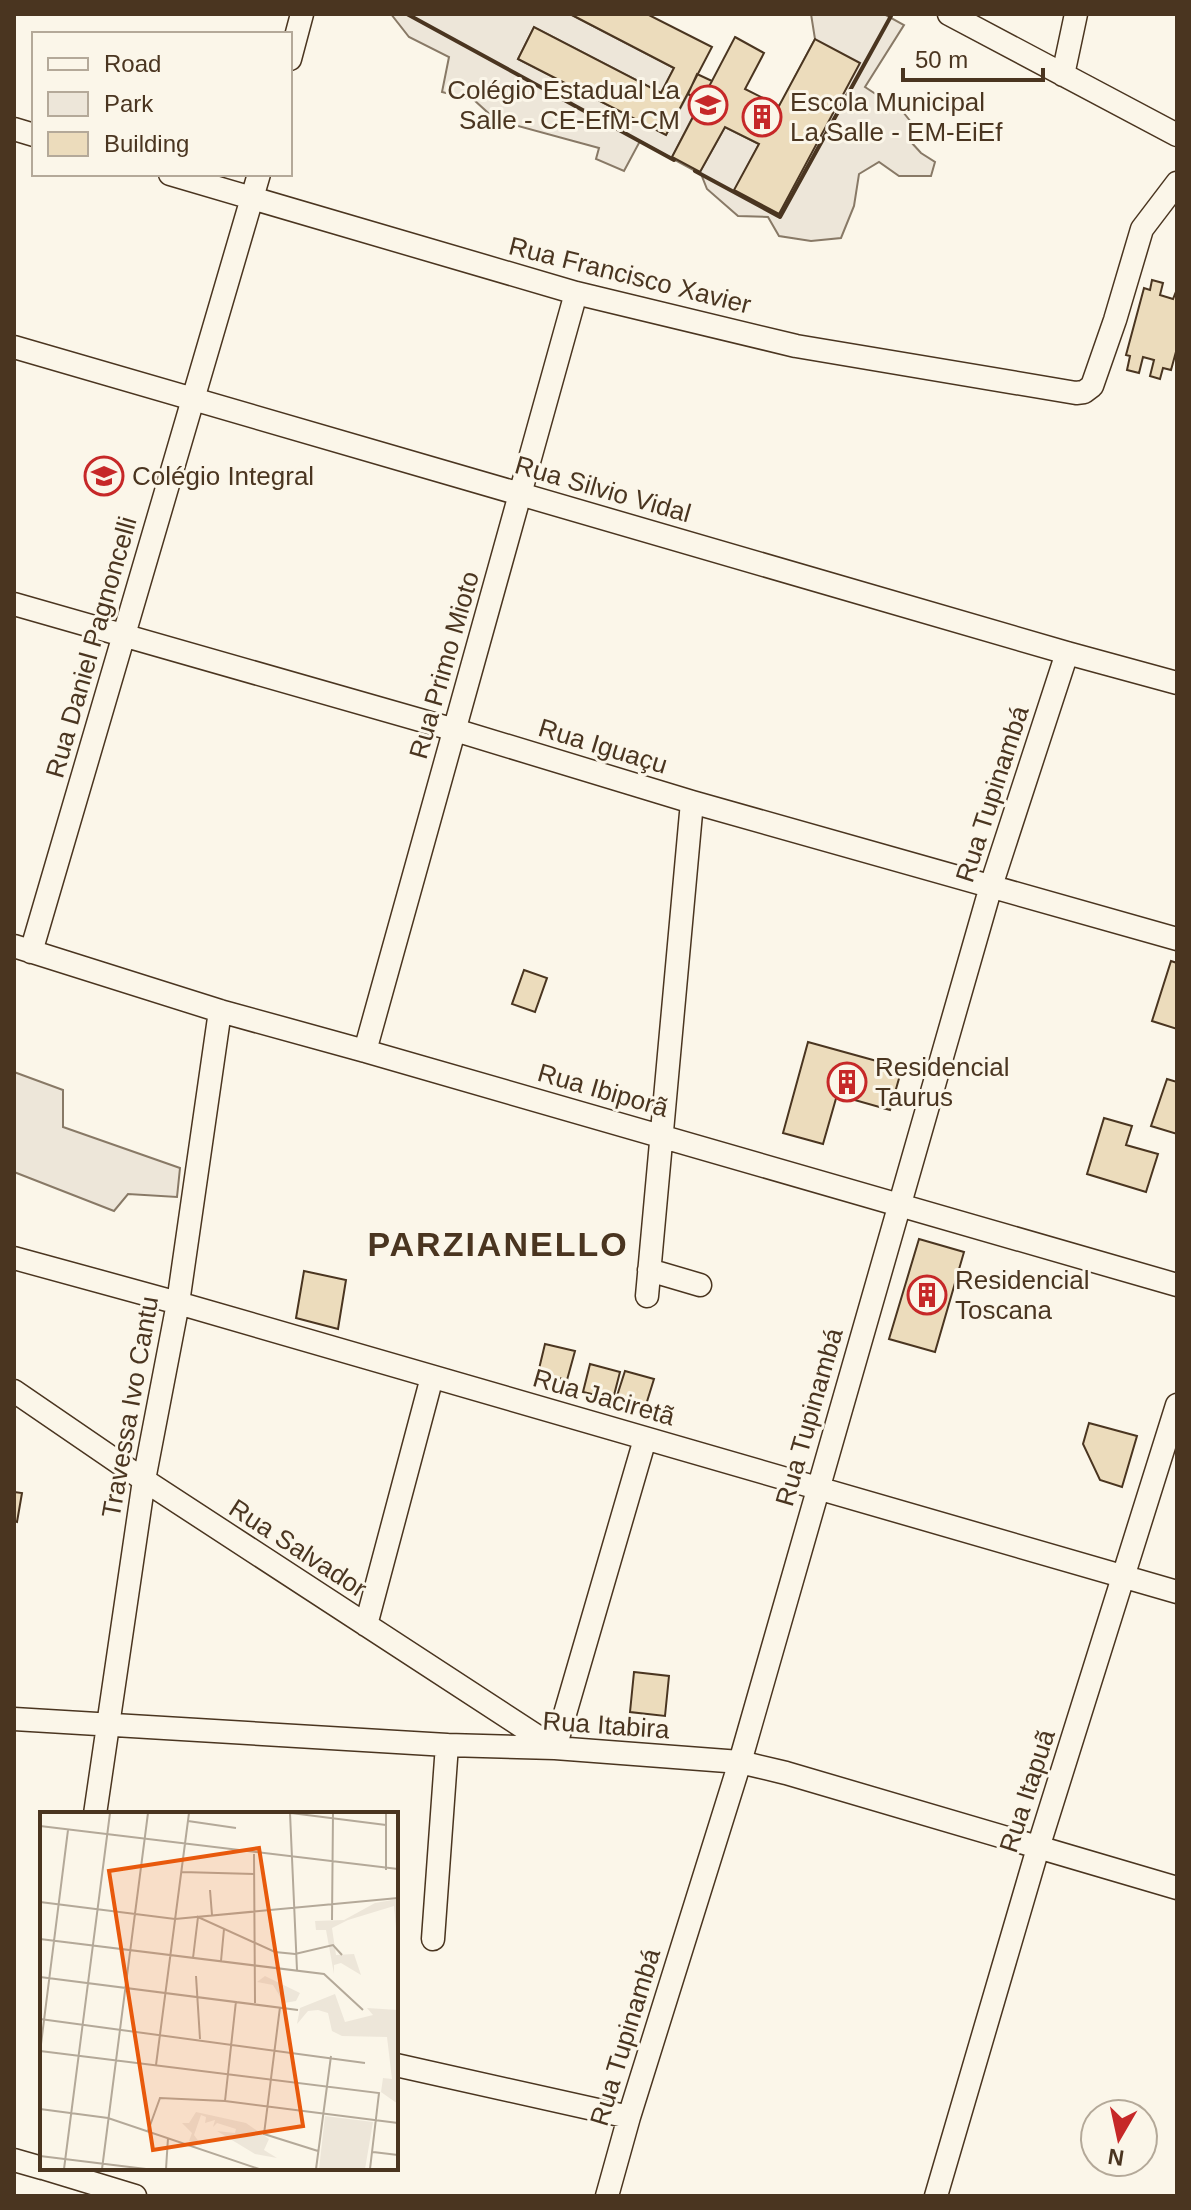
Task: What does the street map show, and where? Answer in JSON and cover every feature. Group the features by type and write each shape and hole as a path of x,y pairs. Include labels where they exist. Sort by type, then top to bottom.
{"street":[{"path":"292,52 302,14"},
{"path":"949,14 1177,135"},
{"path":"1063,75 1076,14"},
{"name":"Rua Francisco Xavier","path":"177,176 576,293 796,346 1076,393 1092,386 1142,229 1177,183"},
{"name":"Rua Daniel Pagnoncelli","path":"22,949 124,636 258,176"},
{"name":"Rua Primo Mioto","path":"365,1051 576,293"},
{"name":"Rua Silvio Vidal","path":"14,347 1177,683"},
{"name":"Rua Iguaçu","path":"14,604 455,730 692,802 1177,939"},
{"name":"Rua Tupinambá","path":"607,2196 740,1762 991,886 1067,653"},
{"path":"647,1296 692,802"},
{"name":"Rua Ibiporã","path":"22,949 220,1011 1177,1285"},
{"name":"Travessa Ivo Cantu","path":"95,1812 144,1480 178,1303 220,1011"},
{"name":"Rua Jaciretã","path":"14,1258 1177,1592"},
{"path":"649,1270 700,1285"},
{"path":"366,1625 432,1377"},
{"name":"Rua Salvador","path":"14,1391 144,1480 555,1748"},
{"name":"Rua Itapuã","path":"936,2196 1038,1848 1177,1405"},
{"path":"555,1748 645,1439"},
{"name":"Rua Itabira","path":"14,1719 447,1745 555,1748 740,1762 1177,1888"},
{"path":"433,1939 447,1745"},
{"path":"398,2065 629,2117"},
{"path":"14,2160 40,2167"},
{"path":"50,2170 135,2196"}],"green space":[{"path":"391,14 570,14 674,68 661,93 534,27 518,59 666,135 688,94 701,101 672,157 700,172 725,127 759,144 735,190 815,39 811,14 884,14 904,25 865,87 903,112 911,122 911,142 935,162 931,176 899,176 879,162 859,174 854,206 841,238 811,241 779,236 768,217 738,216 707,189 701,174 640,141 624,171 596,159 599,148 496,120 474,100 442,92 449,57 409,37"},
{"path":"14,1072 63,1090 63,1127 180,1168 177,1197 128,1194 114,1211 14,1172"}],"building":[{"name":"Colégio Estadual La Salle - CE-EfM-CM","path":"570,14 647,14 712,47 666,135 518,59 534,27 661,93 674,68"},
{"name":"Escola Municipal La Salle - EM-EiEf","path":"735,37 764,53 745,89 779,106 815,39 860,63 779,214 734,190 759,144 725,127 700,172 672,157"},
{"path":"697,74 712,81 701,101 688,94"},
{"path":"1152,280 1163,283 1160,295 1173,299 1177,289 1177,348 1171,370 1163,368 1160,379 1150,376 1154,360 1143,357 1139,373 1127,370 1130,356 1126,355 1144,288 1150,290"},
{"path":"1171,961 1177,963 1177,1029 1152,1021"},
{"path":"524,970 547,978 535,1012 512,1004"},
{"name":"Residencial Taurus","path":"808,1042 902,1068 890,1110 837,1095 823,1144 783,1133"},
{"path":"1167,1079 1177,1082 1177,1134 1151,1126"},
{"path":"1104,1118 1132,1126 1126,1145 1158,1154 1146,1192 1087,1174"},
{"name":"Residencial Toscana","path":"919,1239 964,1252 935,1352 889,1339"},
{"path":"304,1271 346,1280 338,1329 296,1318"},
{"path":"545,1344 575,1351 567,1380 538,1373"},
{"path":"590,1364 620,1372 613,1399 583,1392"},
{"path":"625,1371 654,1379 645,1408 616,1399"},
{"path":"1089,1423 1137,1436 1122,1487 1100,1480 1083,1444"},
{"path":"14,1492 22,1493 17,1522 14,1521"},
{"path":"634,1672 669,1676 665,1716 630,1712"}],"wall":[{"path":"407,14 674,160"},
{"path":"695,171 780,217 891,16 888,14"}],"place":[{"name":"Colégio Estadual La Salle - CE-EfM-CM","path":"708,105"},
{"name":"Escola Municipal La Salle - EM-EiEf","path":"762,117"},
{"name":"Colégio Integral","path":"104,476"},
{"name":"Residencial Taurus","path":"847,1082"},
{"name":"Residencial Toscana","path":"927,1295"}],"district":[{"name":"PARZIANELLO","path":"498,1244"}]}
